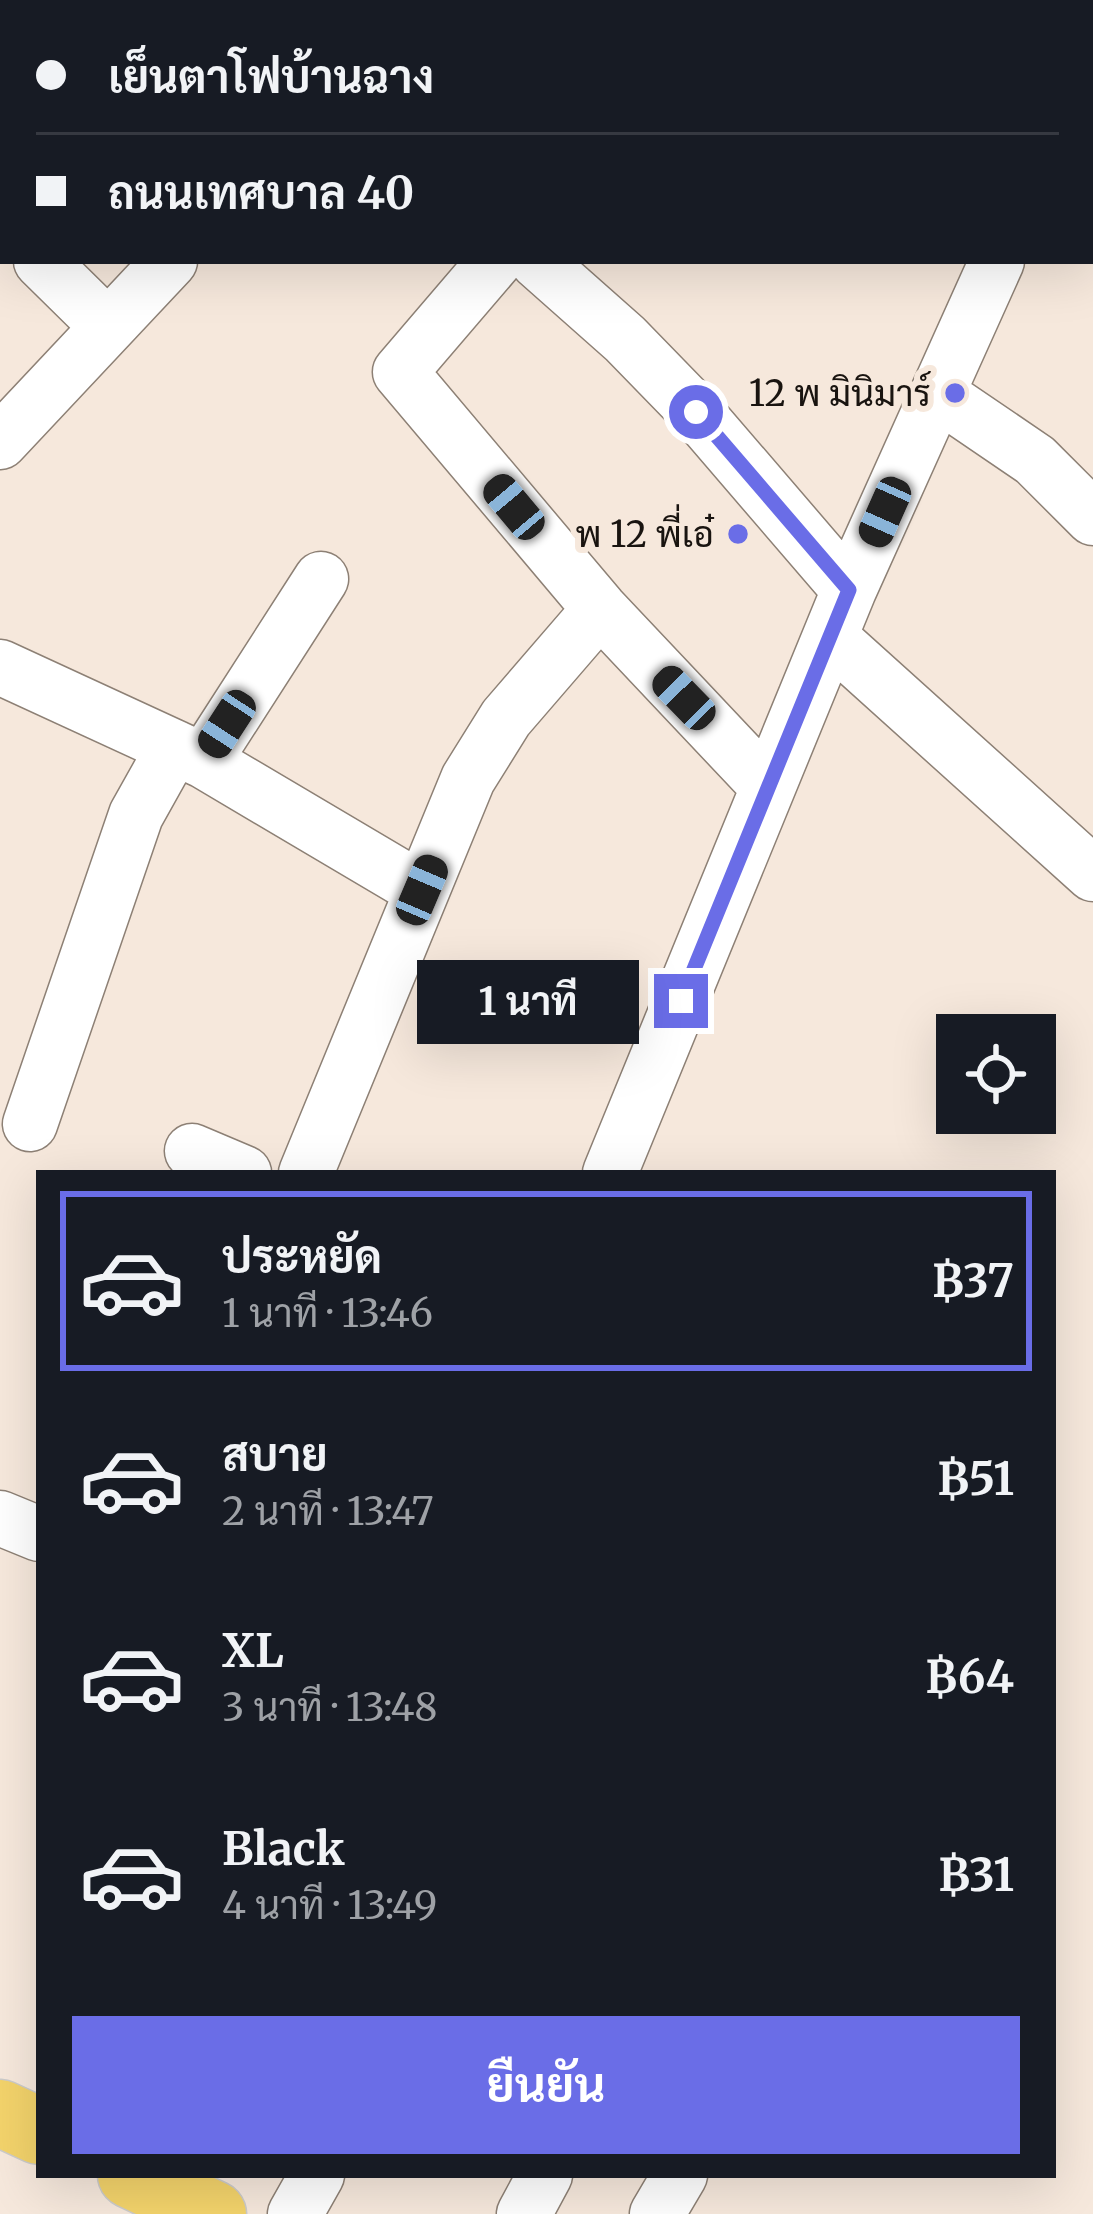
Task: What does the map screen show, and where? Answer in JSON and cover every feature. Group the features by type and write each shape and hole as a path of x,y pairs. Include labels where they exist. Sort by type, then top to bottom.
{"highway":[{"path":"0,2113 36,2130"}],"street":[{"path":"44,264 108,327"},
{"path":"0,442 167,264"},
{"path":"492,264 400,372 600,609 769,787"},
{"path":"540,264 625,339 696,412 840,614 1093,874"},
{"path":"611,1170 840,614 996,264"},
{"path":"938,394 1035,460 1093,518"},
{"path":"30,1124 136,815 189,754 321,579"},
{"path":"308,1170 468,779 506,718 600,609"},
{"path":"0,668 189,754 422,890"},
{"path":"192,1151 237,1170"},
{"path":"0,1518 36,1533"},
{"path":"295,2214 315,2178"},
{"path":"524,2214 543,2178"},
{"path":"657,2214 678,2178"}],"place":[{"name":"12 พ มินิมาร์","path":"955,393"},
{"name":"พ 12 พี่เอ๋","path":"738,534"}],"route":[{"path":"681,1001 849,590 696,412"}]}
